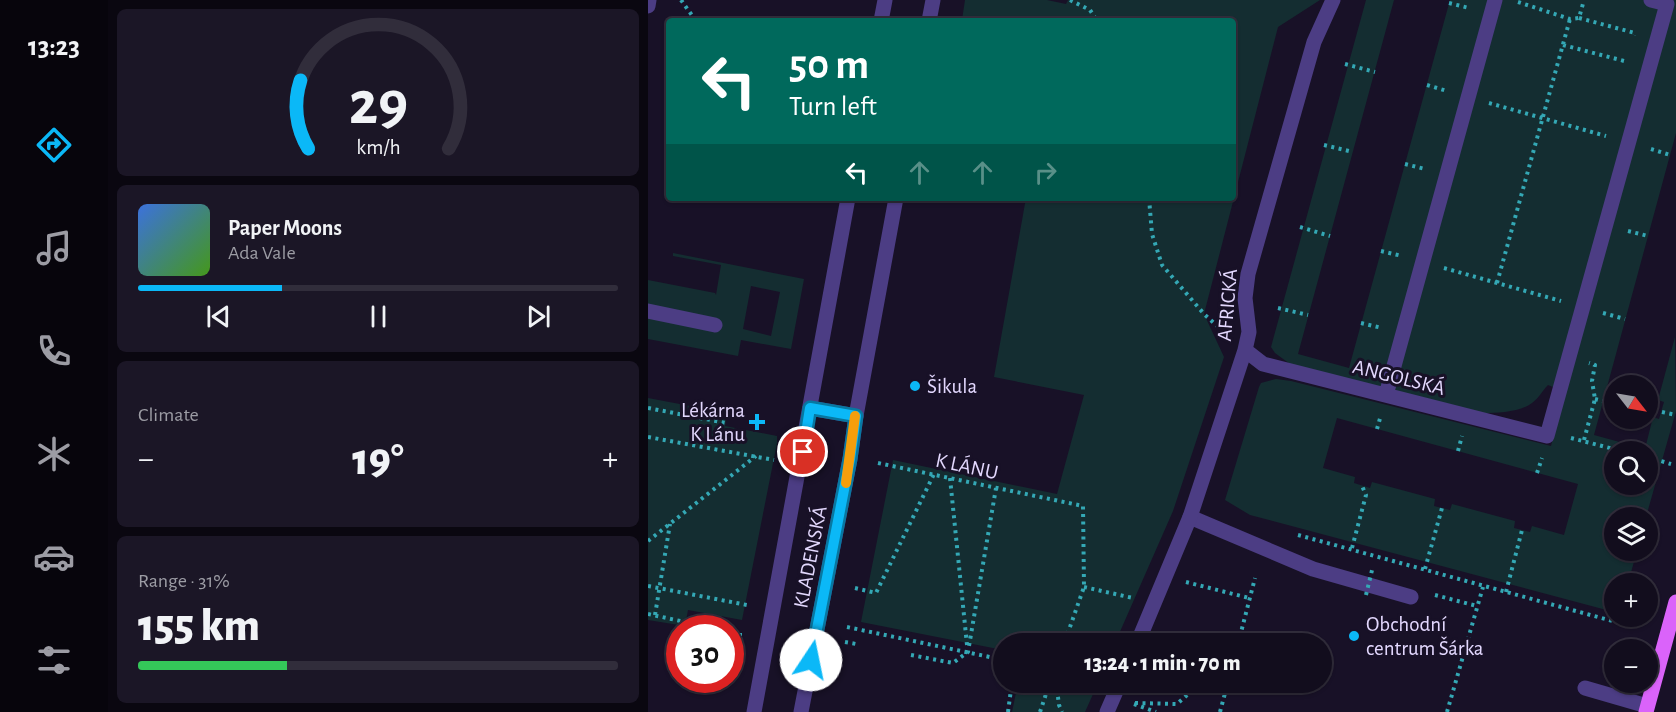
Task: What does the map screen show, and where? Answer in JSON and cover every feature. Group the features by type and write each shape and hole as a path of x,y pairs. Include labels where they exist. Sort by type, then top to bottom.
{"main road":[{"path":"1646,709 1676,602"}],"street":[{"path":"648,6 649,0"},
{"path":"882,18 885,0"},
{"path":"930,18 933,0"},
{"name":"AFRICKÁ","path":"1142,633 1190,517 1245,350 1249,332 1245,298 1248,274 1314,42 1333,0"},
{"path":"1386,395 1495,0"},
{"path":"1583,307 1667,4 1651,0"},
{"name":"KLADENSKÁ","path":"754,712 848,201"},
{"name":"KLADENSKÁ","path":"801,712 850,459 895,201"},
{"name":"ANGOLSKÁ","path":"1245,350 1263,364 1547,436 1583,307"},
{"path":"648,311 715,326"},
{"path":"810,408 856,416"},
{"path":"1190,517 1313,569 1411,597"},
{"path":"1585,688 1646,709"},
{"path":"1107,712 1115,693"}],"path":[{"path":"681,0 694,18"},
{"path":"1070,0 1090,10 1095,18"},
{"path":"1510,0 1570,19 1579,18 1635,33 1632,43"},
{"path":"1579,18 1584,0"},
{"path":"1497,283 1570,19"},
{"path":"1563,45 1628,63 1630,53"},
{"path":"1345,64 1375,72"},
{"path":"1427,85 1670,154"},
{"path":"1324,145 1353,152"},
{"path":"1149,201 1152,234 1162,265 1204,314 1245,350"},
{"path":"1300,227 1330,236"},
{"path":"1382,250 1625,319"},
{"path":"1278,308 1308,315"},
{"path":"1592,381 1595,399 1584,440 1604,446"},
{"path":"1595,399 1603,401"},
{"path":"648,408 726,423"},
{"path":"1662,411 1676,415"},
{"path":"648,436 774,460"},
{"path":"648,541 756,456"},
{"path":"1658,460 1671,464"},
{"name":"K LÁNU","path":"878,463 1083,506 1084,587"},
{"path":"855,588 876,592 934,474"},
{"path":"950,477 968,652"},
{"path":"1352,548 1366,495 1362,486"},
{"path":"911,655 953,663 968,652 996,488"},
{"path":"1425,569 1442,508"},
{"path":"655,615 670,524"},
{"path":"1506,592 1522,530"},
{"path":"1309,538 1604,619"},
{"path":"1366,595 1373,566"},
{"path":"1241,633 1255,578"},
{"path":"1185,581 1249,598"},
{"path":"648,586 747,605"},
{"path":"1447,712 1483,586"},
{"path":"1068,633 1084,587 1131,597"},
{"path":"1434,595 1477,606"},
{"path":"648,614 666,618"},
{"path":"847,627 993,657"},
{"path":"845,642 856,644"},
{"path":"1008,712 1011,693"},
{"path":"1040,712 1046,693"},
{"path":"1057,693 1062,712"},
{"path":"1156,712 1131,703 1177,704 1190,693"},
{"path":"1220,712 1225,693"}],"green space":[{"path":"965,0 1047,0 1066,4 1068,0 1320,0 1278,27 1236,190 1236,18 962,18"},
{"path":"1366,0 1394,0 1298,354 1349,368 1450,0 1676,0 1676,133 1610,375 1604,375 1604,398 1594,435 1616,441 1604,441 1604,495 1652,495 1649,507 1604,507 1604,561 1634,561 1631,573 1604,573 1604,609 1250,515 1225,500 1261,383 1276,379 1291,381 1551,446 1565,392 1548,385 1537,399 1527,406 1509,411 1484,413 1290,364 1275,353 1271,347","holes":["1337,418 1578,484 1564,535 1532,526 1530,532 1514,528 1515,521 1452,504 1450,510 1434,506 1435,499 1372,482 1370,488 1354,483 1355,477 1323,468"]},
{"path":"1025,201 1233,201 1204,314 1224,357 1173,511 1119,633 993,633 993,648 861,622 893,460 1057,494 1084,395 994,377"},
{"path":"673,253 804,279 791,349 741,340 738,356 648,339 648,280 716,295 721,265 673,256","holes":["751,286 780,292 771,336 743,329"]},
{"path":"1675,337 1676,411 1658,475 1658,441 1647,441 1650,429 1658,429 1658,419 1664,402 1658,400"},
{"path":"648,398 727,413 725,426 777,436 743,615 715,615 688,610 687,615 666,615 666,623 648,620"},
{"path":"1016,693 1094,693 1085,712 1012,712"}],"slow traffic":[{"path":"846,483 855,416"}],"place":[{"name":"Šikula","path":"915,386"},
{"name":"Lékárna K Lánu","path":"757,422"},
{"name":"Obchodní centrum Šárka","path":"1354,636"}],"route":[{"path":"803,452 810,408 856,416 850,459 811,660"}]}
